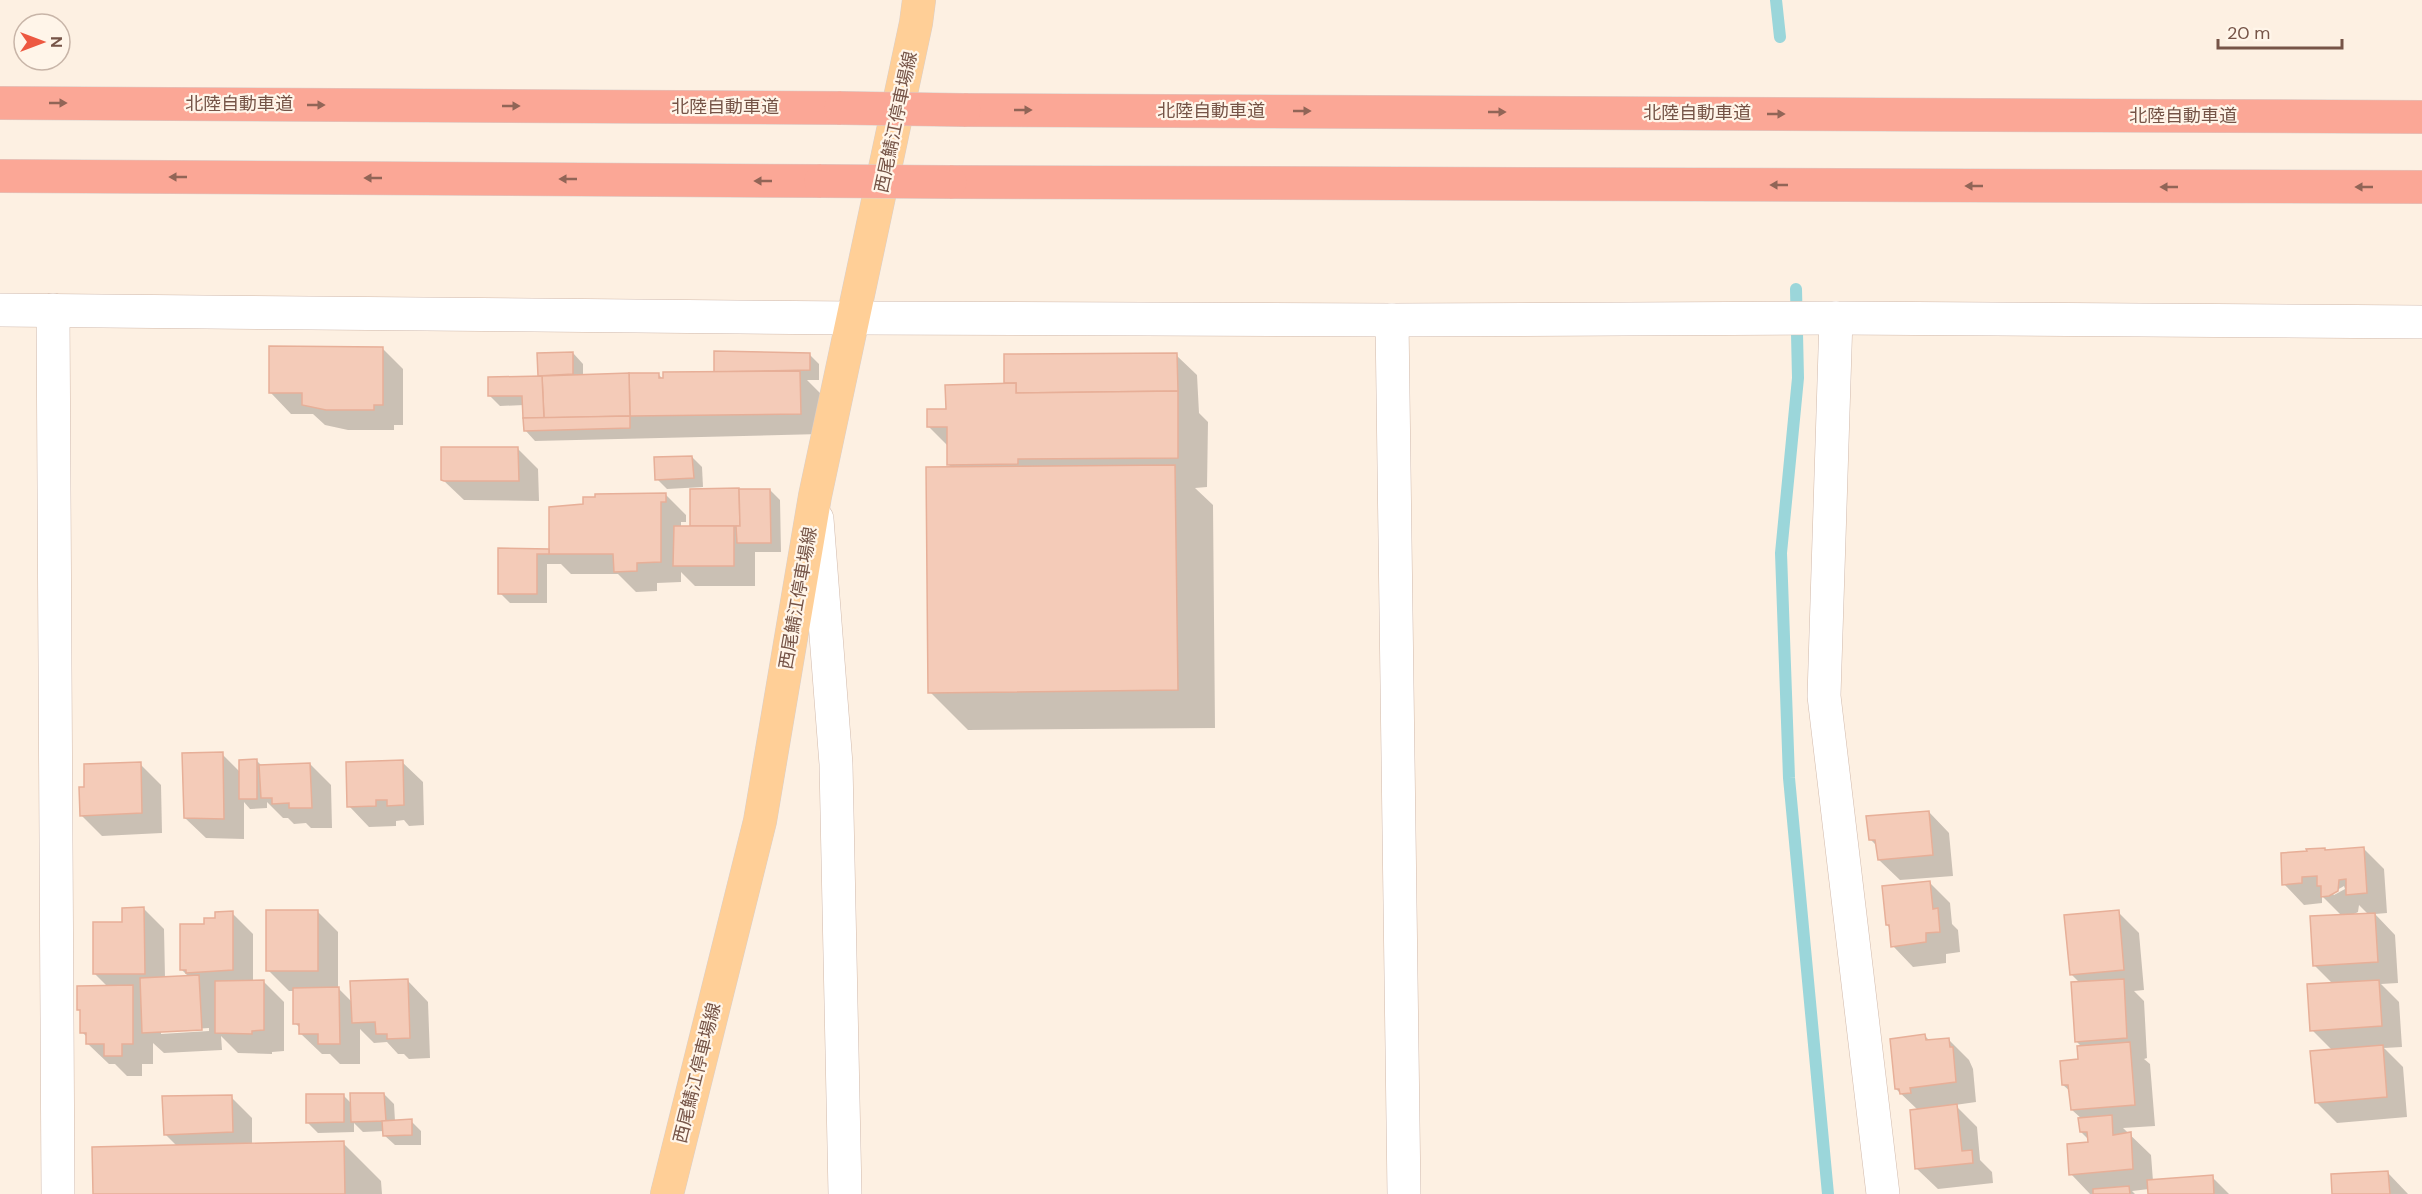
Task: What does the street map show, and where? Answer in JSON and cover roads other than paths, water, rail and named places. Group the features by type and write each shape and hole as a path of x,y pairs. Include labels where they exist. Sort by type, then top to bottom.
{"highway":[{"name":"北陸自動車道","path":"0,103 2422,117"},
{"path":"0,176 2422,188"}],"main road":[{"name":"西尾鯖江停車場線","path":"667,1194 760,821 815,496 920,0"}],"street":[{"path":"0,310 854,318 1392,320 1836,318 2422,322"},
{"path":"53,310 58,1194"},
{"path":"1836,318 1824,696 1883,1194"},
{"path":"1392,320 1404,1194"},
{"path":"815,496 836,764 845,1194"}],"waterway":[{"path":"1776,0 1780,37"},
{"path":"1796,289 1798,378 1781,553 1789,778 1828,1194"}]}
